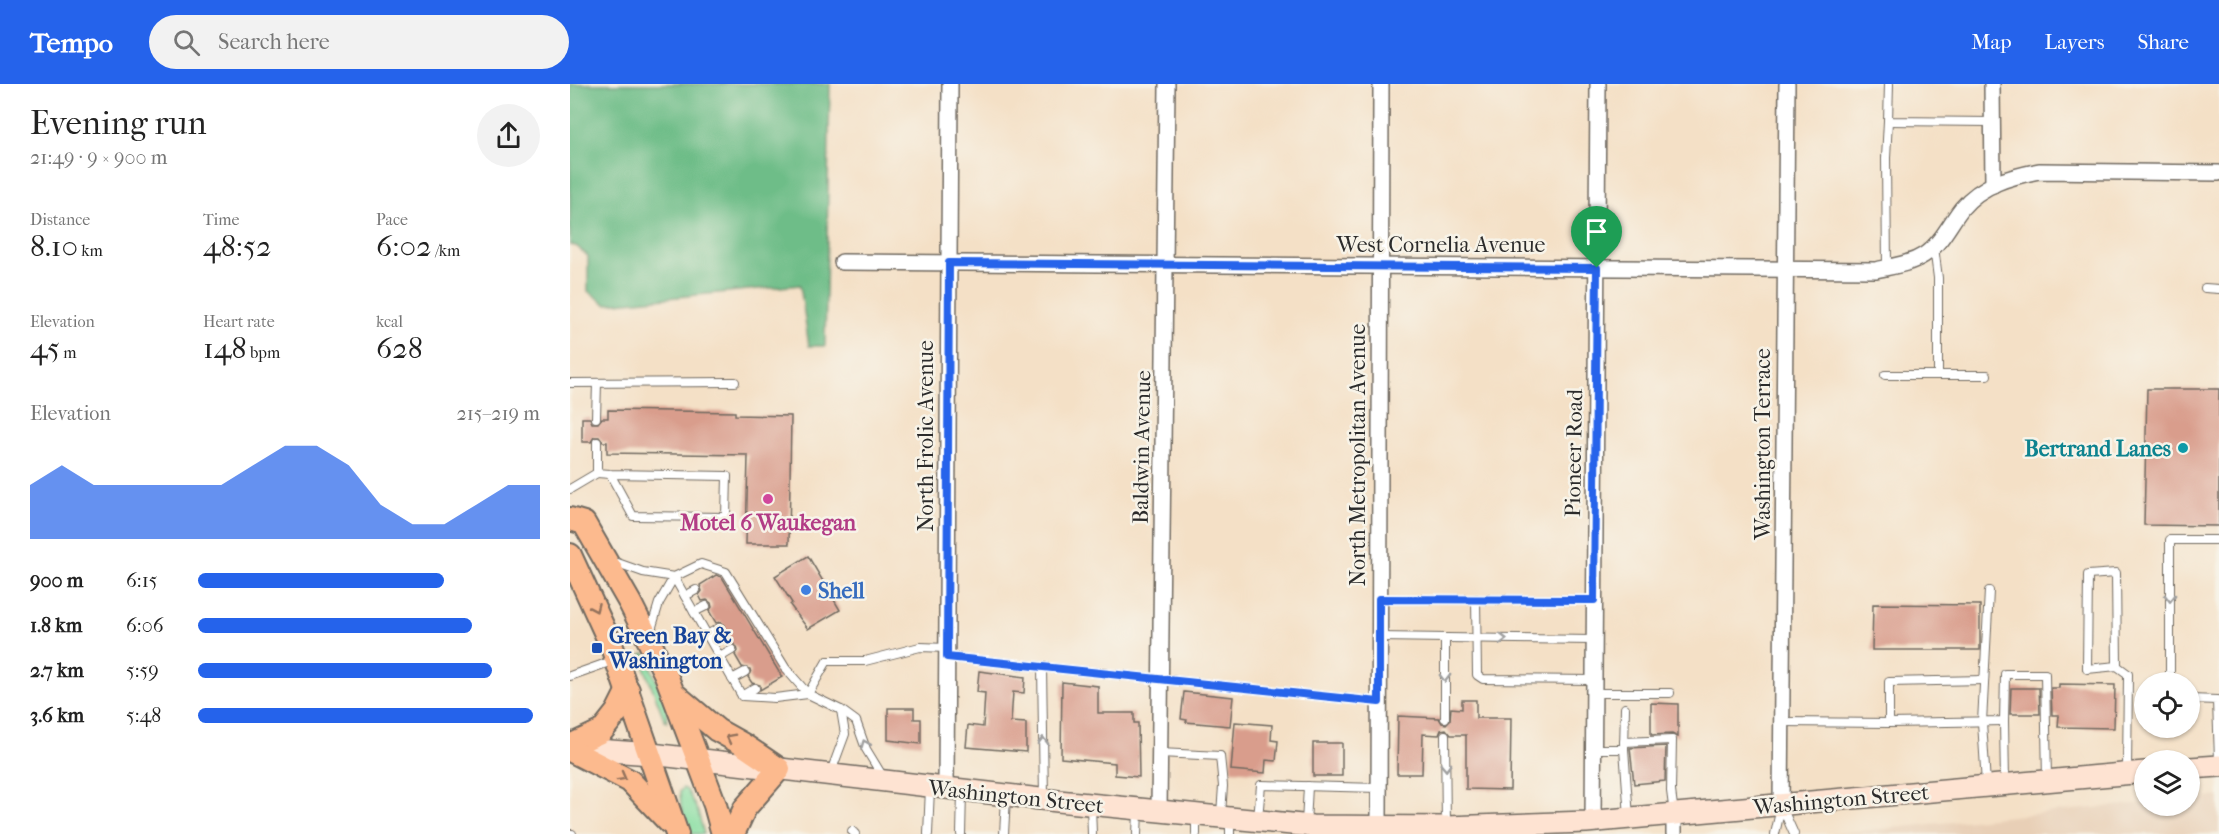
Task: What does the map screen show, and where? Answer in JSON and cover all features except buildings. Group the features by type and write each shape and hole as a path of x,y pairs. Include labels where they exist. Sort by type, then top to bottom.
{"main road":[{"path":"570,519 584,523 648,637 672,693 715,806 723,834"},
{"path":"570,555 628,690 677,832"},
{"path":"570,748 602,731 617,712 628,690"},
{"path":"672,693 717,730 779,769 746,808 733,834"},
{"path":"570,748 630,781 677,832"},
{"name":"Washington Street","path":"570,748 651,754 1044,800 1159,811 1196,824 1258,820 1302,828 1353,830 1378,825 1508,829 1588,826 1629,819 1674,825 1781,805 2134,773"},
{"path":"2200,767 2219,766"}],"street":[{"name":"North Frolic Avenue","path":"946,788 950,84"},
{"name":"Baldwin Avenue","path":"1159,811 1167,84"},
{"name":"North Metropolitan Avenue","path":"1378,825 1381,84"},
{"name":"Pioneer Road","path":"1588,826 1593,749 1598,84"},
{"name":"Washington Terrace","path":"1781,805 1787,84"},
{"path":"1992,84 1993,185"},
{"name":"West Cornelia Avenue","path":"842,262 1876,270 1908,263 1926,254 1963,207 1983,189 2011,176 2039,171 2219,173"}],"lane":[{"path":"1887,268 1886,158 1889,84"},
{"path":"1888,121 1992,122"},
{"path":"1934,245 1938,278 1938,375"},
{"path":"2205,288 2219,289"},
{"path":"1885,375 1988,375"},
{"path":"570,383 735,381"},
{"path":"597,383 597,418"},
{"path":"597,442 597,473"},
{"path":"570,489 597,473 727,476 726,517 633,516 610,474"},
{"path":"2170,672 2170,540 2219,540"},
{"path":"604,558 643,572 674,577"},
{"path":"648,637 659,603 674,577 701,564 723,574 783,671 807,694 856,721 866,749 885,781"},
{"path":"2117,666 2116,573 2088,575 2086,669 2117,666 2128,674 2134,750"},
{"path":"674,577 742,696"},
{"path":"685,596 696,590"},
{"path":"1989,591 1982,722 1996,785"},
{"path":"1379,599 1594,600"},
{"path":"1476,599 1477,675 1483,679 1670,693"},
{"path":"694,612 705,606"},
{"path":"707,635 719,628"},
{"path":"1379,637 1593,640"},
{"path":"1445,639 1445,718"},
{"path":"807,694 827,661 865,661 920,647 1042,667 1379,702"},
{"path":"720,657 732,650"},
{"path":"570,676 616,659"},
{"path":"1042,667 1044,800"},
{"path":"732,679 745,672"},
{"path":"1996,785 2004,721 2005,674 2045,674 2047,781"},
{"path":"1889,723 1889,682 1984,680"},
{"path":"742,696 755,688"},
{"path":"742,696 775,698 807,694"},
{"path":"2200,699 2218,700 2219,761"},
{"path":"1625,708 1624,746 1629,819"},
{"path":"830,775 845,734 841,711"},
{"path":"1782,722 2004,721"},
{"path":"1445,735 1446,827"},
{"path":"1593,749 1672,741 1671,791 1674,825"},
{"path":"1160,753 1220,756 1227,823"},
{"path":"1258,820 1261,785 1379,788"},
{"path":"1302,828 1308,786"},
{"path":"928,834 946,788"},
{"path":"946,788 961,834"},
{"path":"1004,834 1006,795"},
{"path":"1090,805 1092,834"},
{"path":"1775,834 1781,805"},
{"path":"1781,805 1794,834"},
{"path":"1137,834 1138,809"}],"shaded area":[{"path":"2219,796 2219,834 1831,834 2134,804 2134,816 2200,816 2200,798"}],"green space":[{"path":"570,84 830,84 825,346 809,346 800,285 606,304 588,291 588,256 576,246 570,245"},
{"path":"645,653 667,707 667,722 640,656"},
{"path":"683,788 687,790 698,812 704,834 689,834 681,807 680,791"}],"place":[{"name":"Bertrand Lanes","path":"2183,448"},
{"name":"Motel 6 Waukegan","path":"768,499"},
{"name":"Shell","path":"806,590"},
{"name":"Green Bay & Washington","path":"597,648"}],"route":[{"path":"949,263 1597,268 1594,600 1379,599 1379,702 947,657 949,263"}]}
